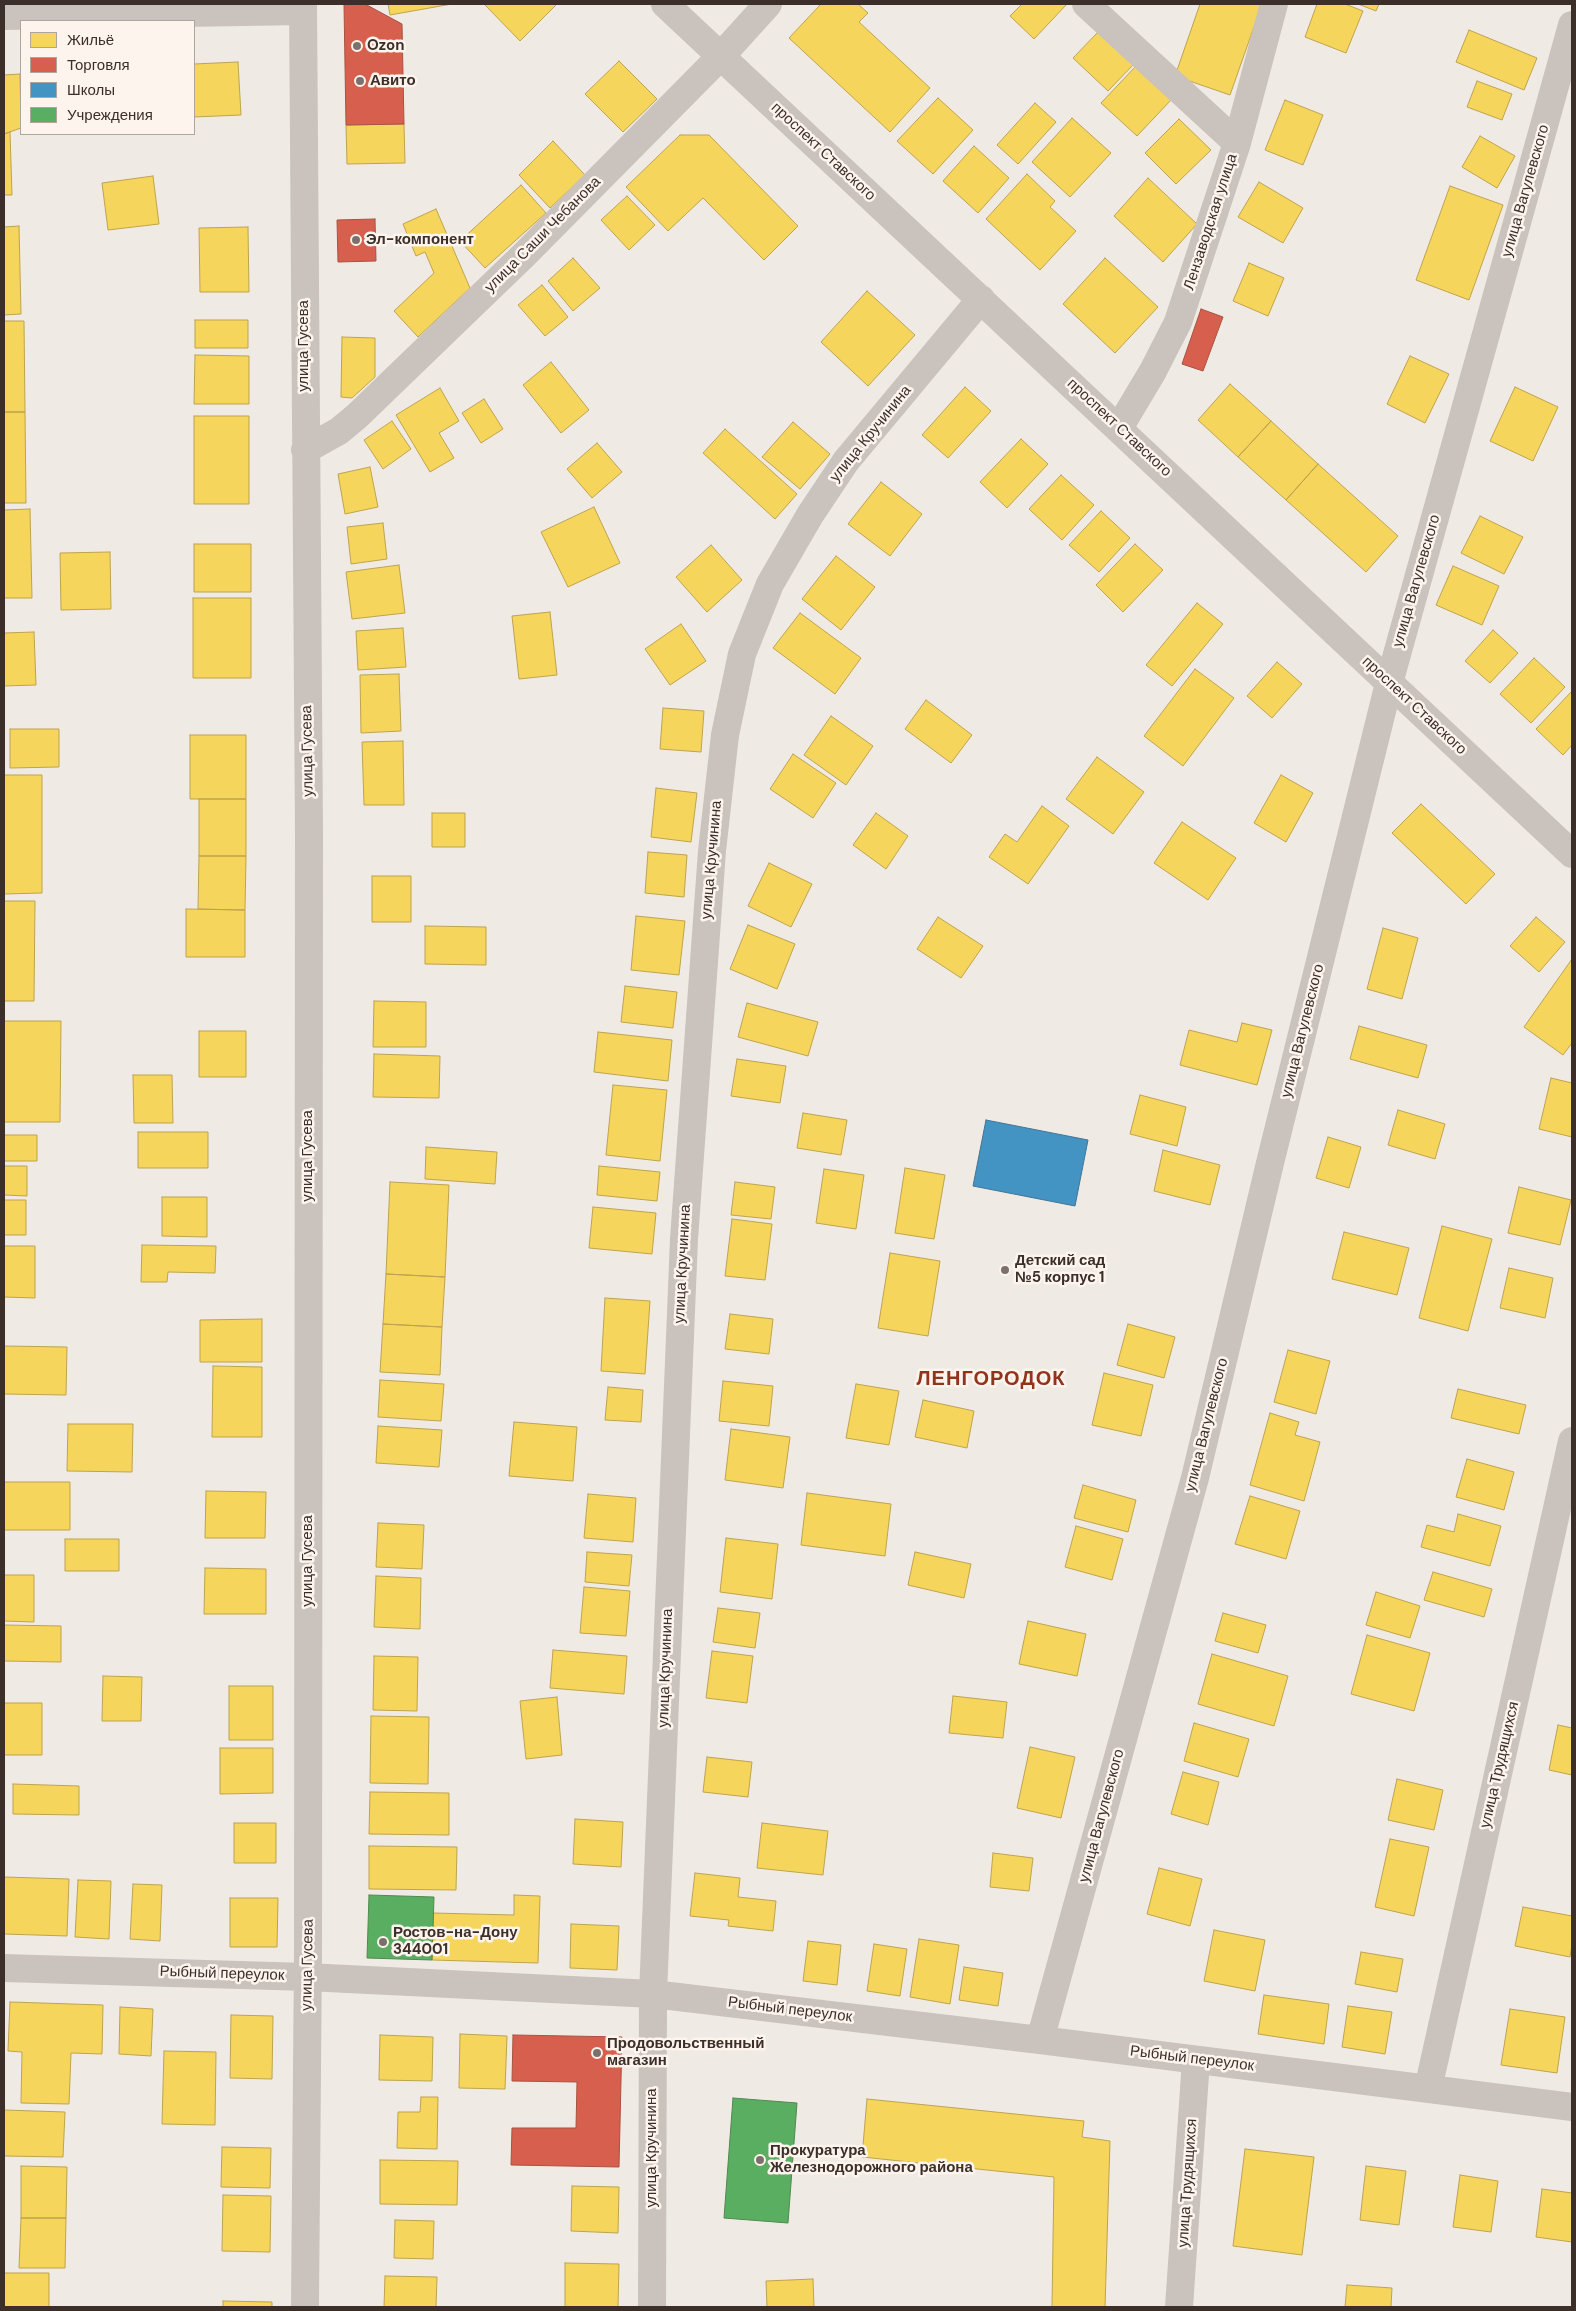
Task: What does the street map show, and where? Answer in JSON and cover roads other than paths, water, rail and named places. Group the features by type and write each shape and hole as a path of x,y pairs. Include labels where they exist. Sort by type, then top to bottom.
{"street":[{"name":"проспект Ставского","path":"665,4 1572,854"},
{"name":"улица Саши Чебанова","path":"305,450 338,431 357,416 525,254 721,56 768,4"},
{"path":"1086,4 1237,143"},
{"name":"Лензаводская улица","path":"1119,428 1153,371 1178,322 1237,143 1274,4"},
{"path":"4,16 303,7"},
{"name":"улица Гусева","path":"303,7 309,832 305,2307"},
{"name":"улица Вагулевского","path":"1040,2040 1195,1478 1270,1163 1389,682 1572,25"},
{"name":"улица Кручинина","path":"652,2307 653,1994 684,1240 712,851 724,735 742,654 770,584 810,515 846,461 981,300"},
{"name":"улица Трудящихся","path":"1428,2089 1572,1441"},
{"name":"Рыбный переулок","path":"4,1968 307,1977 653,1994 1040,2040 1572,2107"},
{"name":"улица Трудящихся","path":"1179,2307 1196,2060"}],"place":[{"name":"Ozon","path":"357,46"},
{"name":"Авито","path":"360,81"},
{"name":"Эл-компонент","path":"356,240"},
{"name":"Детский сад №5 корпус 1","path":"1005,1270"},
{"name":"Ростов-на-Дону 344001","path":"383,1942"},
{"name":"Продовольственный магазин","path":"597,2053"},
{"name":"Прокуратура Железнодорожного района","path":"760,2160"}],"district":[{"name":"ЛЕНГОРОДОК","path":"991,1380"}]}
